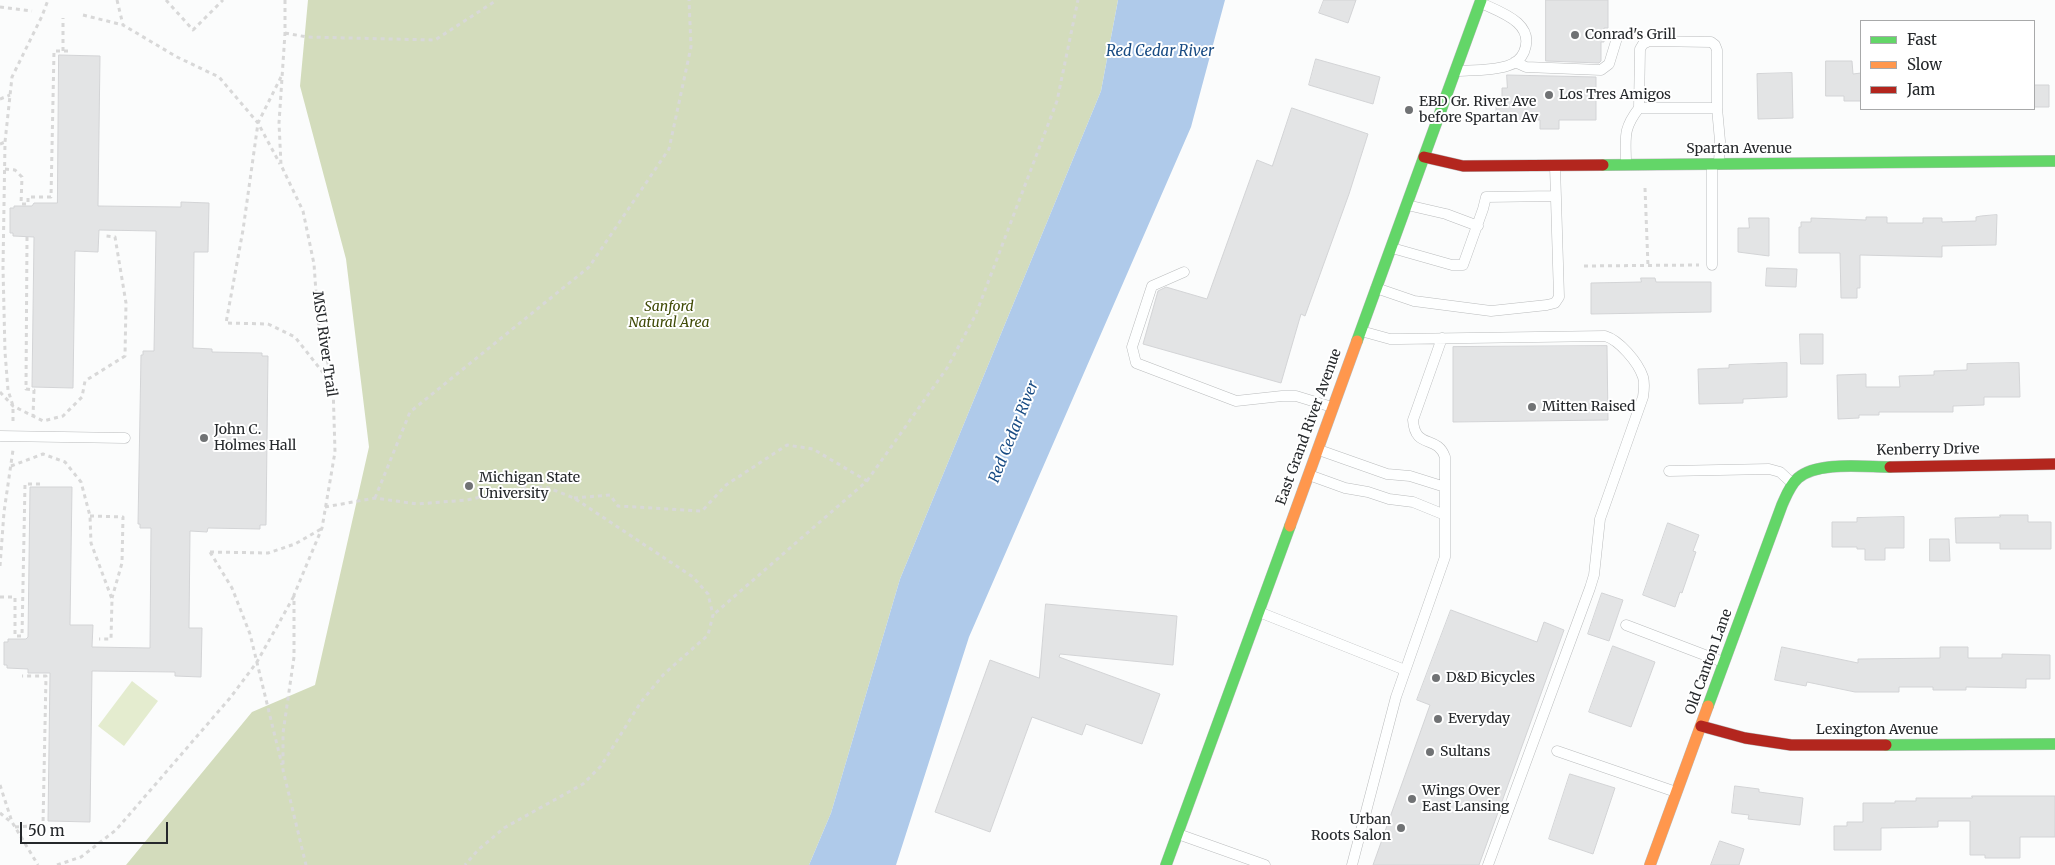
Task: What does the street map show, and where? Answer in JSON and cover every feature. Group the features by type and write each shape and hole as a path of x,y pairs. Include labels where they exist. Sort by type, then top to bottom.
{"street":[{"name":"East Grand River Avenue","path":"1166,865 1481,1"},
{"name":"Spartan Avenue","path":"1424,157 1463,166 2055,161"},
{"name":"Kenberry Drive","path":"1802,474 1817,468 1841,466 2055,464"},
{"name":"Old Canton Lane","path":"1650,865 1782,505 1792,483 1802,474"},
{"name":"Lexington Avenue","path":"1701,726 1745,738 1791,745 2055,744"}],"lane":[{"path":"1455,71 1505,67 1515,62 1524,53 1526,39 1521,25 1516,20 1481,1"},
{"path":"1515,62 1526,67 1601,70 1608,64 1617,38"},
{"path":"1626,164 1626,128 1628,122 1639,108 1640,49 1643,44 1649,41 1711,42 1717,50 1717,108 1720,141 1716,164 1712,265"},
{"path":"1639,108 1717,108"},
{"path":"1376,288 1414,301 1491,311 1548,305 1555,302 1559,297 1555,165"},
{"path":"1391,248 1452,265 1463,265 1478,226 1486,196 1556,196"},
{"path":"1406,205 1446,214 1478,226"},
{"path":"1184,272 1152,286 1132,347 1136,363 1236,400 1296,396 1332,408"},
{"path":"1360,331 1390,339 1605,336 1615,339 1623,347 1643,376 1645,386 1643,397 1600,519 1594,575 1590,588 1488,865"},
{"path":"1352,865 1393,706 1445,557 1445,457 1442,450 1436,445 1418,438 1414,431 1413,420 1442,338"},
{"path":"0,436 125,438"},
{"path":"1317,449 1387,474 1410,476 1445,487"},
{"path":"1669,471 1769,469 1780,472 1792,483"},
{"path":"1308,475 1345,488 1368,492 1389,500 1413,502 1445,515"},
{"path":"1258,612 1405,670"},
{"path":"1626,625 1724,662"},
{"path":"1557,751 1677,792"},
{"path":"1177,833 1265,865"}],"path":[{"path":"0,566 13,437 13,406 8,390 1,270 5,220 6,142 12,77 48,0"},
{"path":"117,0 123,25"},
{"path":"166,0 193,30 223,0"},
{"name":"MSU River Trail","path":"285,0 285,33 279,123 280,165 303,211 314,264 318,321 333,385 335,452 322,528 294,595 294,657 283,732 283,770 306,865"},
{"path":"285,33 307,37 436,40 497,0"},
{"path":"375,498 410,412 589,267 670,149 692,48 689,0"},
{"path":"713,615 867,481 948,368 976,314 1057,102 1078,0"},
{"path":"0,8 32,11"},
{"path":"83,15 123,25 177,57 219,77 258,123 280,165"},
{"path":"63,18 63,51"},
{"path":"5,170 15,170 22,177 21,204 28,204 28,196 51,197 54,51 70,51"},
{"path":"282,74 258,123 243,230 226,323 268,324 295,337 333,385"},
{"path":"0,99 11,94"},
{"path":"0,144 6,142"},
{"path":"1645,187 1648,266"},
{"path":"0,220 5,220"},
{"path":"0,392 13,406 43,421 63,416 82,397 85,381 125,356 126,303 116,237 106,236"},
{"path":"27,237 26,389 34,390 33,416"},
{"path":"1584,266 1712,265"},
{"path":"574,498 610,495 618,506 702,511 726,485 787,445 813,449 867,481"},
{"path":"11,467 43,454 65,462 81,482 90,516 91,543 112,599"},
{"path":"0,597 15,597 15,636 22,636 25,484 40,484"},
{"path":"325,507 375,498 417,504 467,500 527,487 546,487 574,498 693,577 708,594 713,615 708,636 658,681 641,702 601,766 583,784 504,828 478,850 465,865"},
{"path":"90,516 123,517 122,563 112,599 111,639 99,639"},
{"path":"283,770 250,634 241,607 222,569 210,552 268,554 295,544 322,528"},
{"path":"57,865 81,857 116,830 230,698 257,662 294,595"},
{"path":"15,827 43,825 46,676 22,676"},
{"path":"0,785 12,822 38,865"},
{"path":"0,813 12,822"}],"green space":[{"name":"Sanford Natural Area","path":"308,0 1118,0 1101,91 900,579 831,813 809,865 126,865 252,712 315,685 369,447 346,259 300,86"},
{"path":"132,681 158,701 124,746 98,726"}],"water":[{"name":"Red Cedar River","path":"1118,0 1225,0 1191,127 969,637 896,865 809,865 831,813 900,579 1101,91"}],"building":[{"path":"1324,0 1356,0 1348,23 1319,13"},
{"name":"Conrad's Grill","path":"1546,0 1608,0 1608,28 1604,28 1604,42 1601,42 1601,61 1599,63 1546,61"},
{"name":"John C. Holmes Hall","path":"59,55 100,56 98,206 181,207 181,202 209,203 208,252 194,252 193,348 212,349 212,352 262,353 262,356 268,356 266,525 260,525 260,529 208,528 207,532 190,531 189,628 202,628 201,677 175,676 175,672 92,671 90,822 48,821 50,673 28,673 28,669 7,668 7,665 4,665 4,642 8,642 8,639 26,639 28,637 30,487 72,487 70,625 93,625 92,647 150,648 151,528 140,528 140,524 138,524 141,355 143,355 143,351 154,351 156,231 99,230 98,252 75,251 73,388 32,387 34,237 13,236 13,233 10,233 10,208 14,208 14,206 32,206 34,203 57,203"},
{"path":"1316,59 1380,77 1373,104 1309,85"},
{"path":"1826,61 1852,61 1853,74 1860,73 1860,101 1844,101 1844,96 1826,96"},
{"path":"1792,73 1793,118 1758,119 1757,74"},
{"name":"Los Tres Amigos","path":"1507,75 1596,77 1596,120 1559,120 1559,129 1540,129 1540,120 1496,119 1496,102 1502,102 1502,88 1507,88"},
{"path":"2035,85 2049,85 2049,107 2035,107"},
{"path":"1292,108 1368,134 1349,194 1305,316 1301,314 1281,383 1143,344 1158,291 1166,287 1207,299 1257,160 1272,166"},
{"path":"1997,215 1996,245 1942,246 1942,257 1860,255 1860,288 1857,288 1857,298 1841,298 1840,253 1799,253 1799,227 1801,227 1801,222 1811,222 1811,218 1866,220 1866,217 1887,217 1887,223 1923,223 1923,218 1942,218 1942,222 1976,221 1976,217"},
{"path":"1749,218 1769,218 1769,256 1738,252 1738,228 1749,228"},
{"path":"1767,268 1797,269 1796,287 1766,286"},
{"path":"1641,278 1655,278 1656,282 1711,282 1711,312 1591,314 1591,283 1641,282"},
{"path":"1800,334 1823,334 1823,364 1801,364"},
{"path":"1607,346 1608,420 1453,422 1453,347"},
{"path":"1787,363 1787,397 1743,399 1743,403 1699,404 1698,369 1729,368 1729,365"},
{"path":"2019,363 2020,397 1984,397 1984,405 1953,406 1953,412 1879,412 1879,415 1859,415 1859,418 1838,419 1837,375 1866,374 1866,387 1900,387 1899,376 1934,375 1934,371 1967,370 1967,364"},
{"path":"2000,515 2028,515 2028,522 2051,522 2051,549 2000,549 2000,543 1956,543 1955,518 2000,517"},
{"path":"1904,517 1904,548 1885,548 1885,560 1865,560 1865,549 1857,549 1857,547 1832,547 1832,522 1857,522 1857,518"},
{"path":"1668,523 1699,535 1693,551 1696,552 1682,593 1680,592 1675,607 1643,595"},
{"path":"1930,539 1949,539 1950,561 1930,561"},
{"path":"1602,593 1623,600 1609,641 1588,634"},
{"path":"1046,604 1177,616 1173,665 1060,654 1059,657 1160,694 1142,744 1086,724 1082,735 1032,717 990,832 935,812 990,660 1039,678"},
{"path":"1451,610 1537,642 1544,622 1564,630 1479,865 1373,865 1430,705 1417,700"},
{"path":"1613,646 1655,662 1631,727 1589,712"},
{"path":"1782,647 1858,663 1858,659 1940,658 1940,647 1968,647 1968,658 2002,658 2002,654 2050,655 2050,679 2026,679 2026,688 1966,687 1966,690 1933,690 1933,687 1899,687 1899,692 1855,692 1807,682 1806,686 1775,680"},
{"path":"1570,774 1615,788 1593,854 1549,839"},
{"path":"1735,786 1759,789 1759,792 1803,798 1800,825 1748,819 1749,815 1732,813"},
{"path":"1972,796 2055,796 2055,837 2020,837 2020,858 1985,858 1985,855 1970,855 1970,821 1938,821 1938,827 1881,828 1881,850 1834,850 1834,826 1847,826 1847,822 1863,822 1863,803 1895,803 1895,801 1916,801 1916,798 1972,798"},
{"path":"1720,841 1744,849 1739,865 1711,865"}],"traffic: fast":[{"path":"1357,341 1481,0"},
{"path":"1603,165 2055,161"},
{"path":"1708,706 1782,505 1793,484 1798,478 1817,469 1842,466 1890,467"},
{"path":"1166,865 1290,526"},
{"path":"1886,745 2055,744"}],"traffic: slow":[{"path":"1290,526 1357,341"},
{"path":"1650,865 1708,706"}],"traffic: jam":[{"path":"1424,157 1463,166 1603,165"},
{"path":"1890,467 2055,464"},
{"path":"1701,726 1745,738 1791,745 1886,745"}],"place":[{"name":"Conrad's Grill","path":"1575,35"},
{"name":"Los Tres Amigos","path":"1549,95"},
{"name":"EBD Gr. River Ave before Spartan Av","path":"1409,110"},
{"name":"Mitten Raised","path":"1532,407"},
{"name":"John C. Holmes Hall","path":"204,438"},
{"name":"Michigan State University","path":"469,486"},
{"name":"D&D Bicycles","path":"1436,678"},
{"name":"Everyday","path":"1438,719"},
{"name":"Sultans","path":"1430,752"},
{"name":"Wings Over East Lansing","path":"1412,799"},
{"name":"Urban Roots Salon","path":"1401,828"}]}
